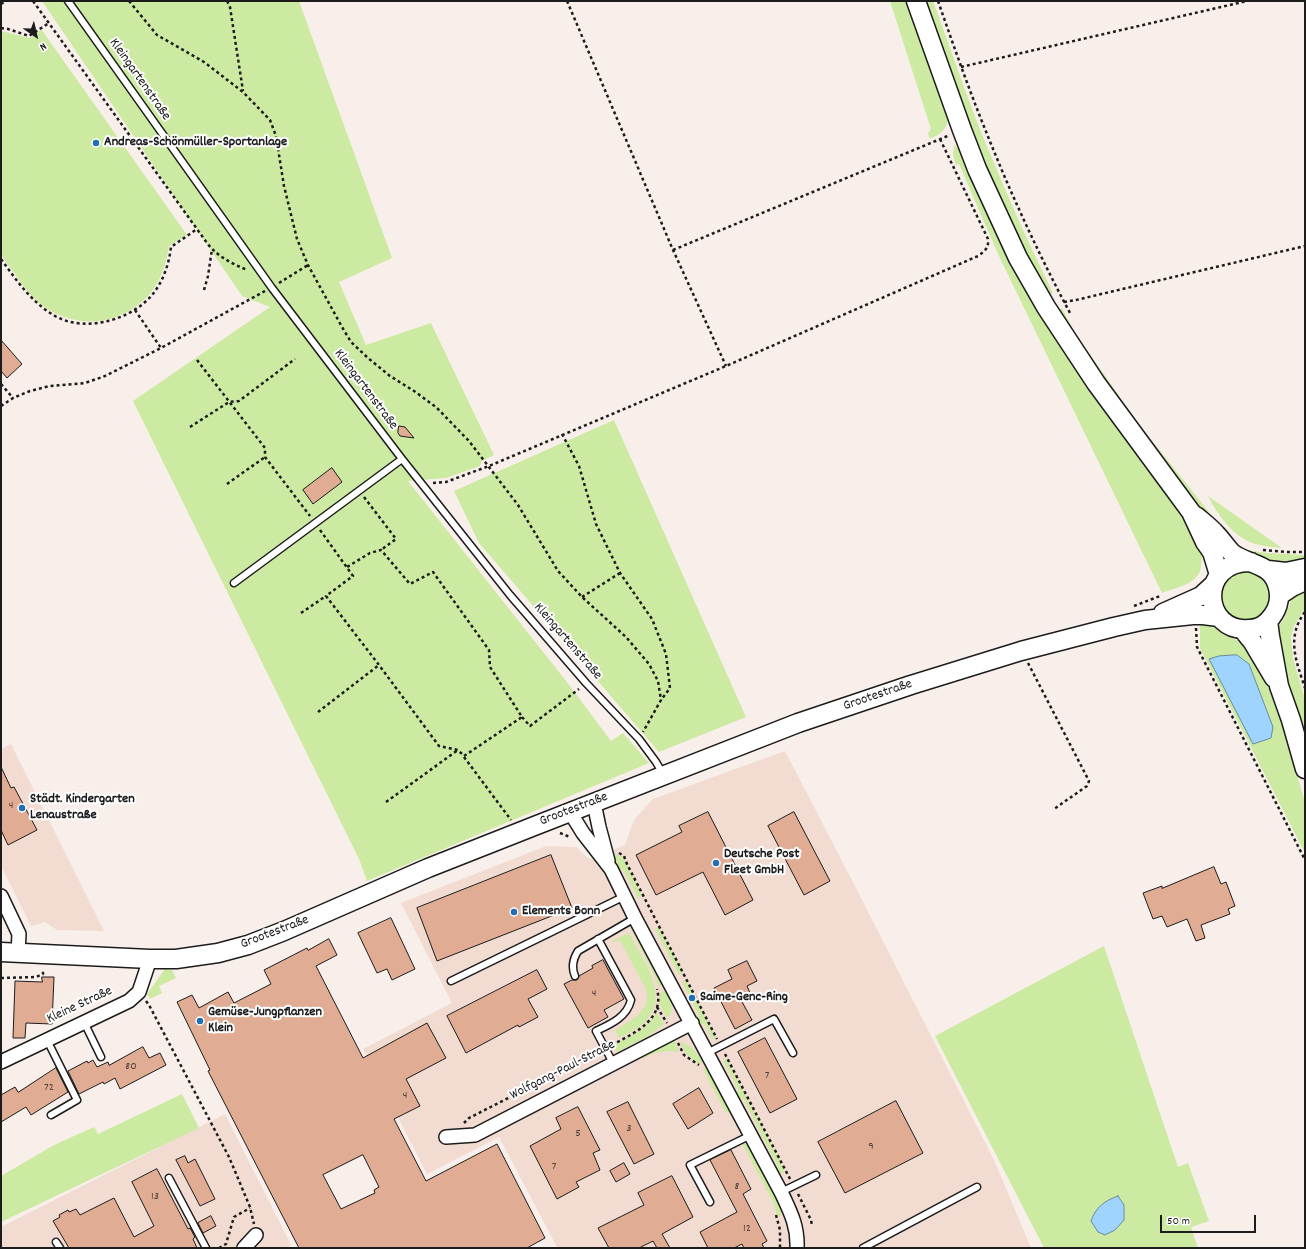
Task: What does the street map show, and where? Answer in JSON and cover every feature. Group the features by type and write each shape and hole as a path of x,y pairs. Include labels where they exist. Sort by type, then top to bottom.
{"main road":[{"path":"916,1 962,130 994,208 1018,258 1046,307 1096,383 1191,512 1208,547 1216,580"},
{"path":"1191,512 1216,533 1233,553 1256,556"},
{"path":"1256,556 1260,565 1268,570 1276,581 1280,595 1277,610 1268,621 1254,629 1243,630 1226,624 1219,617 1214,607 1212,595 1216,580 1225,569 1233,564 1256,556"},
{"path":"1268,570 1286,572 1305,568"},
{"name":"Grootestraße","path":"1145,620 1201,596 1216,580"},
{"path":"1280,595 1305,581"},
{"name":"Grootestraße","path":"10,952 176,959 218,953 248,945 436,866 570,812 798,723 910,685 1068,638 1145,620 1193,615 1219,617"},
{"path":"1268,621 1279,686"},
{"path":"1243,630 1252,641 1279,686 1292,720 1305,769"}],"street":[{"path":"594,803 611,869"},
{"path":"570,812 583,833 611,869 635,918 781,1192 791,1213 798,1234 798,1247"},
{"path":"1,896 19,934 10,952"},
{"path":"139,992 150,959"},
{"name":"Kleine Straße","path":"1,1062 129,1001 139,992"},
{"name":"Wolfgang-Paul-Straße","path":"446,1137 475,1135 692,1023"},
{"path":"244,1248 256,1235"}],"lane":[{"name":"Kleingartenstraße","path":"68,1 272,288 402,459 510,595 586,683 639,739 656,762 664,776"},
{"path":"234,583 402,459"},
{"path":"451,981 625,896"},
{"path":"575,976 573,965 574,957 578,951 635,918"},
{"path":"598,939 631,1000 630,1006 623,1015 616,1021 596,1031 613,1063"},
{"path":"707,1053 774,1019 792,1053"},
{"path":"84,1022 101,1056"},
{"path":"47,1040 77,1100 51,1115"},
{"path":"710,1202 690,1165 751,1135"},
{"path":"781,1192 816,1175"},
{"path":"169,1178 206,1248"},
{"path":"863,1248 977,1187"},
{"path":"56,1242 60,1248"}],"path":[{"path":"1,4 6,1"},
{"path":"33,1 215,253 233,264 253,273 262,274"},
{"path":"129,1 157,35 204,62 244,92 270,120 276,136 284,186 297,239 308,265 351,342 390,376 414,391 447,417 469,441 518,506 558,571 582,597 626,637 649,664 658,681 661,700"},
{"path":"227,1 230,7 244,92"},
{"path":"567,1 673,250 726,366"},
{"path":"938,1 961,67 1014,200 1064,302"},
{"path":"961,67 1247,1"},
{"path":"1,28 29,36 48,23"},
{"path":"673,250 962,130"},
{"path":"422,485 446,482 489,466 726,366 978,256 986,251 989,245 988,239 940,139"},
{"path":"1,259 32,300 56,317 69,321 93,324 123,317 135,310 153,295 160,284 167,265 171,247 197,229"},
{"path":"1046,307 1305,246"},
{"path":"204,290 208,276 212,249"},
{"path":"1,406 13,398 30,391 50,386 85,383 105,376 161,348 272,288 308,265"},
{"path":"135,310 161,348"},
{"path":"190,427 229,402 239,401 295,359"},
{"path":"197,360 265,448 265,457 353,576 300,613"},
{"path":"1,384 13,398"},
{"path":"562,434 579,466 596,524 620,573 652,619 666,654 670,688 661,700 639,739"},
{"path":"227,484 265,457"},
{"path":"347,567 370,553 381,550 396,539 359,491"},
{"path":"381,550 410,584 433,572 489,650 490,667 522,717 530,726 586,683"},
{"path":"1256,556 1287,552 1305,552"},
{"path":"582,597 620,573"},
{"path":"326,596 439,746 458,750 464,756 511,821"},
{"path":"1305,612 1296,628 1294,645 1297,664 1305,688"},
{"path":"1193,615 1196,625 1198,647 1305,860"},
{"path":"1021,651 1089,781 1087,786 1054,809"},
{"path":"318,712 379,665"},
{"path":"464,756 522,717"},
{"path":"386,802 458,750"},
{"path":"556,833 564,834 572,838 583,833"},
{"path":"613,851 624,856 794,1186 811,1220 812,1226"},
{"path":"1,978 36,977 43,974 43,965"},
{"path":"446,1137 469,1118 641,1029 650,1022 657,1006 658,991 656,984"},
{"path":"139,992 150,1004 229,1157 250,1208 256,1235"},
{"path":"219,1248 226,1244 234,1217 250,1208"}],"shaded area":[{"name":"Städt. Kindergarten Lenaustraße","path":"11,744 104,931 57,930 45,922 31,926 1,866 1,749"},
{"path":"785,751 994,1160 1031,1248 555,1248 557,1247 499,1137 427,1174 363,1049 452,1003 401,903 546,846 576,847 589,859 625,845 634,820 653,799"},
{"path":"225,1114 291,1245 286,1248 1,1248 1,1227"}],"green space":[{"path":"42,1 299,1 392,258 339,282 366,345 431,323 494,455 482,461 480,466 446,478 408,481 570,686 611,741 623,733 649,763 367,881 359,859 133,401 270,307 242,296"},
{"path":"890,1 907,1 948,115 947,124 944,130 930,139 928,133 931,129"},
{"path":"923,1 933,1 986,143 1015,212 1053,293 1048,295 1010,224 977,146"},
{"name":"Andreas-Schönmüller-Sportanlage","path":"41,29 187,235 169,246 167,259 159,280 146,298 128,312 106,320 76,320 66,318 47,309 39,303 22,285 2,255 1,31 30,38"},
{"path":"954,145 960,150 981,199 1029,297 1059,344 1205,550 1202,556 1200,571 1194,580 1189,583 1162,593 998,254 959,164 956,165 953,155"},
{"path":"1062,308 1075,333 1138,423 1228,536 1209,519 1136,426 1057,311"},
{"path":"614,420 746,717 659,752 479,543 454,491"},
{"path":"1208,496 1282,548 1263,546 1243,539 1223,520"},
{"path":"1235,544 1247,550 1266,553 1305,555 1305,563 1275,564 1261,555 1244,552"},
{"path":"1246,570 1256,572 1264,578 1270,586 1272,596 1270,606 1264,614 1256,620 1246,622 1236,620 1228,614 1222,606 1220,596 1222,586 1228,578 1236,572"},
{"path":"1305,588 1305,608 1294,626 1291,637 1293,658 1305,700 1305,738 1284,670 1278,627 1284,619 1292,598"},
{"path":"1199,620 1211,624 1222,633 1241,642 1257,660 1282,721 1305,803 1305,853 1200,648"},
{"path":"612,853 623,857 642,896 638,898 623,869 620,871"},
{"path":"632,923 665,984 659,987 629,925"},
{"path":"659,927 683,973 679,975 655,929"},
{"path":"629,933 652,978 655,991 655,1002 652,1014 643,1024 619,1038 615,1030 628,1023 644,1008 647,995 645,987 620,940 612,943 612,941"},
{"path":"1104,946 1178,1167 1188,1163 1209,1221 1191,1227 1198,1248 1044,1248 935,1036"},
{"path":"165,969 172,970 176,978 159,986 162,993 150,999 147,994"},
{"path":"686,980 716,1037 712,1039 704,1023 700,1025 696,1018 699,1016 682,982"},
{"path":"667,989 672,1004 668,1019 659,1004 660,993"},
{"path":"657,1012 664,1024 647,1037 617,1052 613,1045 643,1028"},
{"path":"668,1041 675,1041 679,1052 659,1052 641,1059 639,1056"},
{"path":"680,1041 691,1047 704,1062 699,1064 686,1054"},
{"path":"726,1058 785,1171 778,1175 775,1170 778,1167 743,1098 739,1100 735,1093 739,1091 723,1060"},
{"path":"707,1067 730,1111 726,1113 703,1069"},
{"path":"182,1094 199,1128 1,1222 1,1176 54,1145 94,1127 98,1134"},
{"path":"742,1143 747,1144 777,1200 782,1215 778,1216 773,1202"}],"water":[{"path":"1237,655 1249,664 1273,727 1271,738 1253,744 1209,659 1219,656"},
{"path":"1118,1196 1124,1205 1124,1220 1115,1230 1105,1235 1098,1232 1091,1221 1095,1212 1105,1202"}],"building":[{"path":"1,340 22,364 7,378 1,371"},
{"path":"399,426 405,427 414,438 400,436 398,433"},
{"path":"332,468 342,482 313,504 303,490"},
{"path":"1,767 11,788 14,787 37,830 8,845 1,830"},
{"path":"708,812 753,900 725,915 703,872 656,895 636,855 682,832 679,826"},
{"path":"794,812 830,881 804,895 768,826"},
{"path":"551,855 572,908 437,961 417,908"},
{"path":"1214,867 1221,884 1226,882 1235,906 1228,909 1230,914 1201,925 1205,938 1196,941 1187,919 1167,927 1162,916 1153,919 1143,893 1162,886 1162,888"},
{"path":"391,918 415,969 392,980 387,969 377,973 358,933"},
{"path":"329,939 337,955 316,966 363,1058 427,1023 446,1058 406,1079 420,1106 394,1119 426,1181 497,1144 545,1238 527,1248 299,1248 208,1071 210,1070 177,1002 192,995 199,1008 228,992 234,1003 271,984 264,970 307,948 308,950","holes":["363,1155 379,1187 374,1190 375,1193 341,1209 323,1175"]},
{"path":"603,960 624,999 604,1010 608,1017 588,1028 564,984 572,980 577,980 579,976 593,968 592,966"},
{"path":"747,961 757,981 747,986 751,995 741,1000 752,1020 735,1029 714,988 732,979 728,970"},
{"path":"537,970 547,989 528,999 538,1017 519,1027 518,1025 466,1053 447,1016"},
{"path":"42,977 54,977 52,1024 26,1023 25,1038 13,1038 15,981 42,982"},
{"path":"765,1038 797,1099 770,1113 738,1052"},
{"path":"143,1047 149,1058 160,1053 166,1065 120,1089 115,1078 104,1084 103,1082 79,1094 68,1071 87,1061 88,1063 93,1060 97,1067 108,1062 109,1065"},
{"path":"56,1068 68,1092 31,1115 26,1107 1,1122 1,1095 15,1087 18,1092"},
{"path":"699,1088 713,1113 688,1129 673,1104"},
{"path":"896,1101 923,1153 845,1193 818,1142"},
{"path":"628,1102 654,1154 634,1164 607,1112"},
{"path":"578,1107 600,1150 593,1153 600,1170 576,1182 579,1187 557,1199 530,1146 561,1129 556,1118"},
{"path":"731,1150 751,1189 743,1194 767,1241 762,1244 764,1248 744,1248 742,1244 734,1248 708,1248 700,1232 737,1212 710,1160"},
{"path":"185,1156 188,1163 195,1159 215,1199 200,1206 176,1160"},
{"path":"624,1163 630,1174 616,1182 610,1171"},
{"path":"157,1169 188,1229 190,1228 195,1237 193,1239 197,1248 69,1248 53,1221 60,1217 59,1215 68,1210 69,1212 76,1209 80,1215 114,1198 134,1237 154,1226 132,1182"},
{"path":"672,1176 693,1217 662,1234 670,1248 657,1248 653,1241 639,1248 609,1248 598,1228 644,1205 638,1193"},
{"path":"211,1216 216,1226 203,1233 198,1223"}],"place":[{"name":"Andreas-Schönmüller-Sportanlage","path":"96,143"},
{"name":"Städt. Kindergarten Lenaustraße","path":"22,808"},
{"name":"Deutsche Post Fleet GmbH","path":"716,863"},
{"name":"Elements Bonn","path":"514,912"},
{"name":"Saime-Genc-Ring","path":"692,998"},
{"name":"Gemüse-Jungpflanzen Klein","path":"200,1021"}]}
